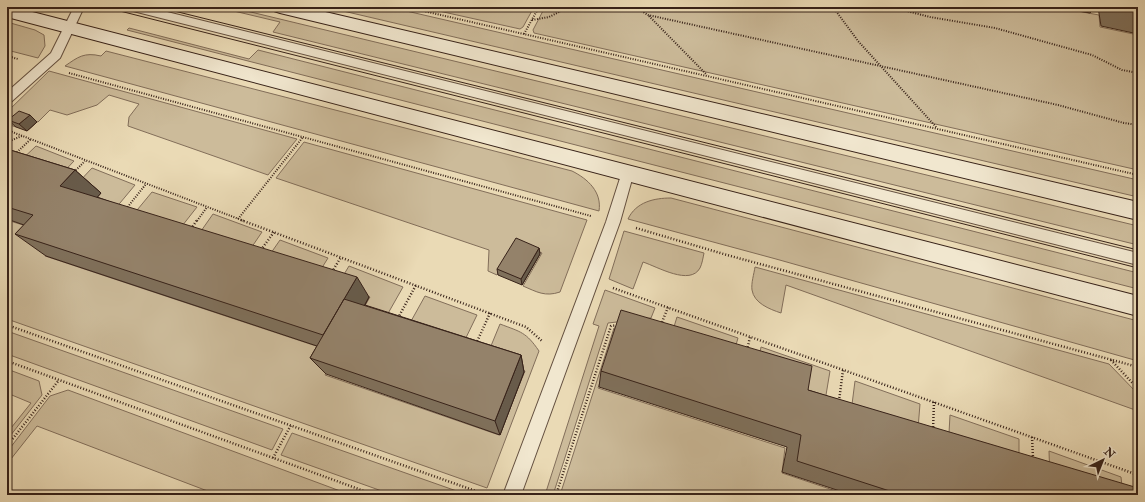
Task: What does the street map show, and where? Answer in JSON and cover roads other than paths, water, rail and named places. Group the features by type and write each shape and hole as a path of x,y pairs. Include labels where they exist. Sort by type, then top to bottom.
{"street":[{"path":"280,7 1138,211"},
{"path":"7,11 1138,306"}],"lane":[{"path":"7,100 56,55 79,7"},
{"path":"133,7 1138,259"},
{"path":"512,495 613,222 628,172"}],"tram line":[{"path":"104,7 1138,268"},
{"path":"158,7 1138,250"}]}
